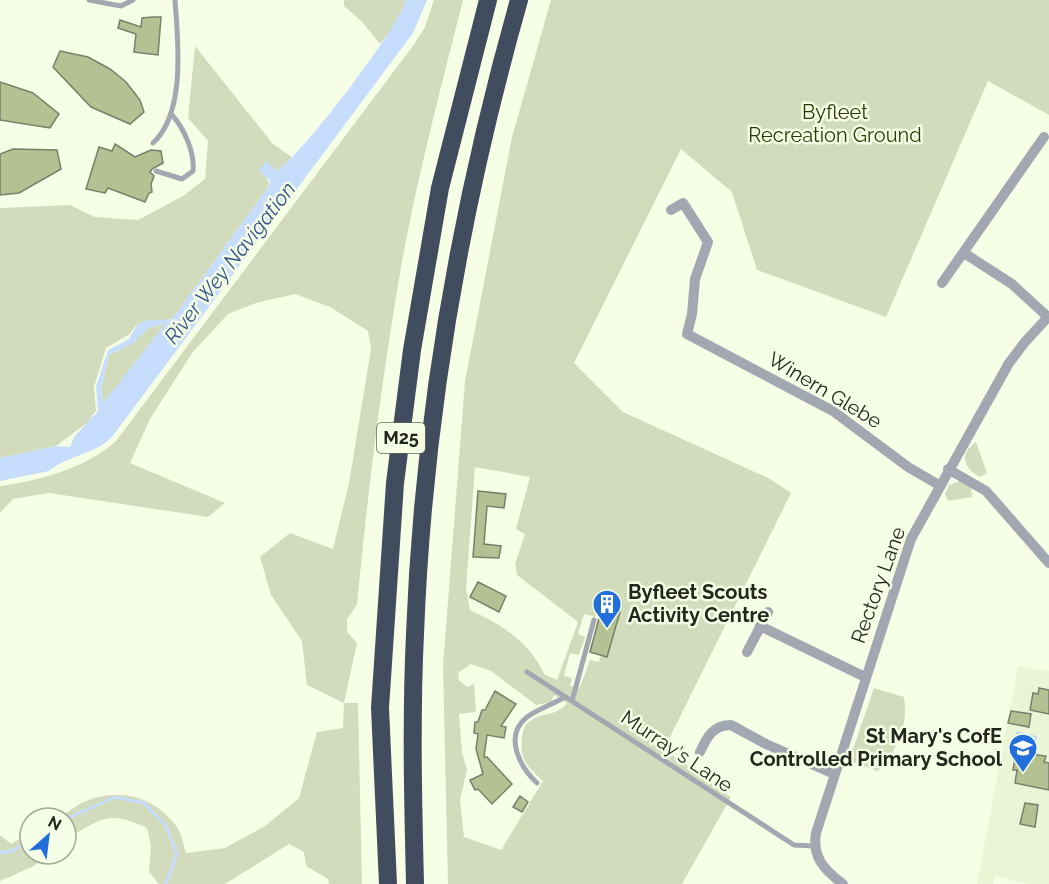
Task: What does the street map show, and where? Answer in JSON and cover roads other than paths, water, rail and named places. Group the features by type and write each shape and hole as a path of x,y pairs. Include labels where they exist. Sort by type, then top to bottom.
{"highway":[{"name":"M25","path":"388,884 380,708 395,483 412,350 440,188 488,0"},
{"name":"M25","path":"415,884 412,728 415,632 426,489 443,354 470,201 519,0"}],"street":[{"path":"942,283 1044,136"},
{"name":"Winern Glebe","path":"671,210 687,201 708,242 694,279 687,334 833,411 908,466 939,485"},
{"path":"964,253 1012,284 1048,317"},
{"name":"Rectory Lane","path":"813,846 834,774 911,539 939,485 1009,363 1048,317"},
{"path":"948,469 986,491 1049,563"},
{"path":"747,651 768,612"},
{"path":"760,626 865,677"},
{"path":"700,752 708,735 717,727 731,725 766,744 834,774"},
{"path":"813,846 825,870 843,884"}],"lane":[{"path":"89,0 120,6 133,0"},
{"path":"153,143 172,115 180,43 175,0"},
{"path":"156,171 182,179 193,171 194,161 179,123 172,115"},
{"path":"572,701 594,620"},
{"name":"Murray's Lane","path":"527,672 794,845 813,846"},
{"path":"537,783 518,759 517,731 526,718 565,697"}],"water":[{"name":"River Wey Navigation","path":"406,0 427,0 413,33 112,437 97,448 64,461 49,471 0,481 0,458 56,446 70,447 74,437 98,411 96,387 108,350 129,339 137,325 144,321 172,319 270,185 270,181 259,170 266,161 277,171 290,159 348,90 399,15","holes":["166,323 103,403 101,389 109,355 133,343 149,328"]},
{"path":"1016,731 1037,736 1035,748 1013,744"}],"waterway":[{"path":"78,814 115,797 144,803 166,826 177,854 166,884"},
{"path":"0,853 18,848"}],"place":[{"name":"Byfleet Scouts Activity Centre","path":"607,630"},
{"name":"St Mary's CofE Controlled Primary School","path":"1023,774"}],"park label":[{"name":"Byfleet Recreation Ground","path":"835,124"}]}
